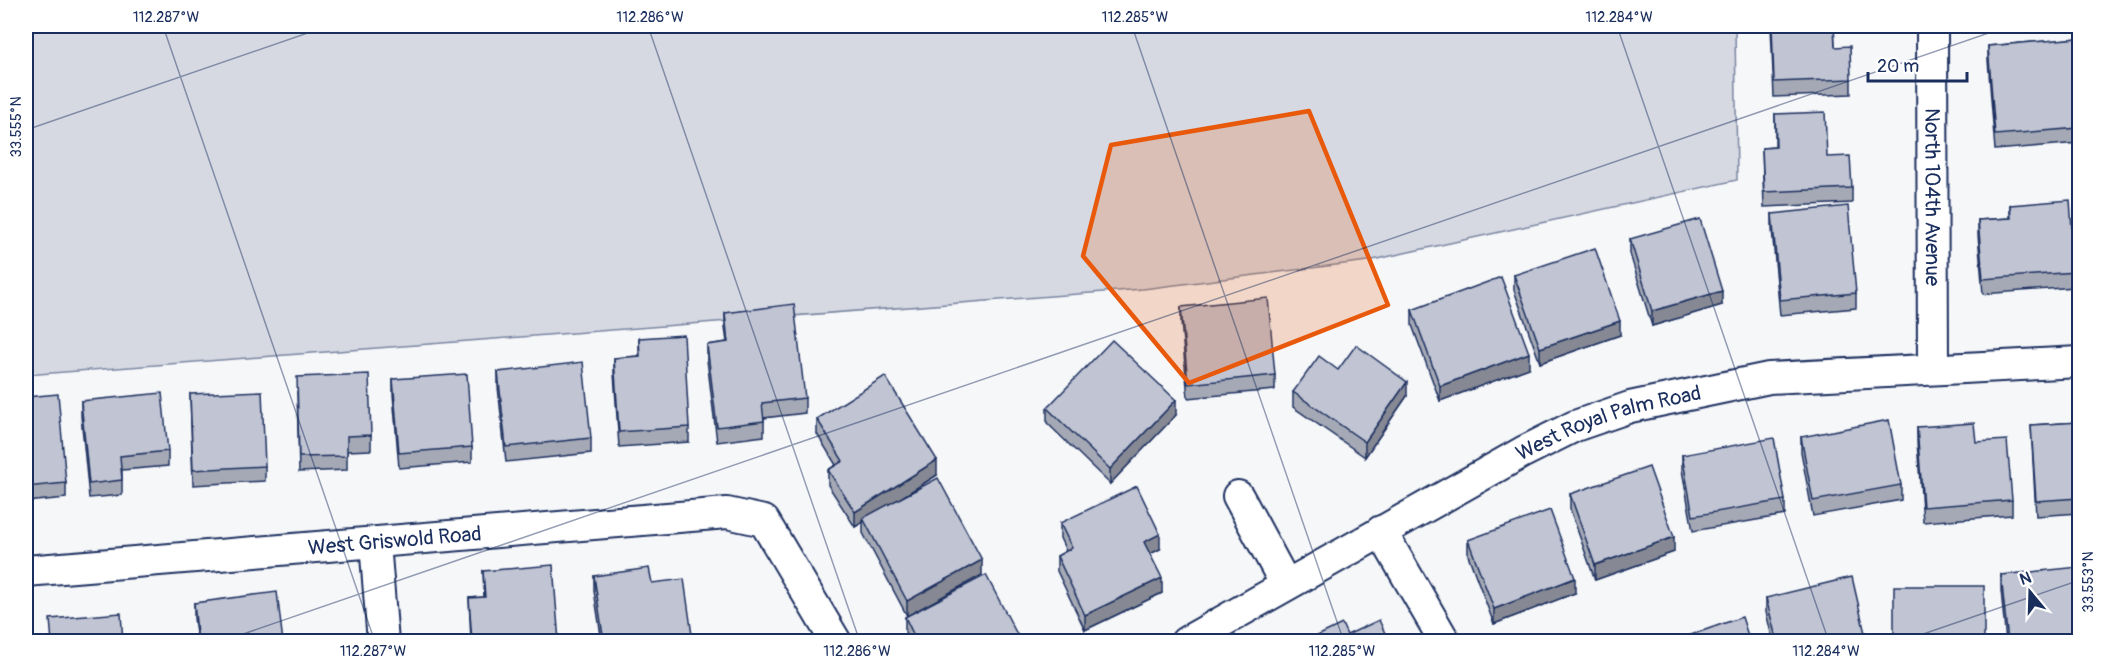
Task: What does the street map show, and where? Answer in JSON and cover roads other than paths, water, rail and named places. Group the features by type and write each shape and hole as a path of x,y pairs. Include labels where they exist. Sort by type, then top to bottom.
{"street":[{"name":"North 104th Avenue","path":"1932,26 1933,369"},
{"name":"West Royal Palm Road","path":"1186,642 1544,442 1575,426 1630,407 1769,378 2079,362"},
{"path":"1238,496 1286,585"},
{"name":"West Griswold Road","path":"26,571 727,513 764,521 836,642"},
{"path":"1381,531 1444,642"},
{"path":"375,543 383,642"}]}
